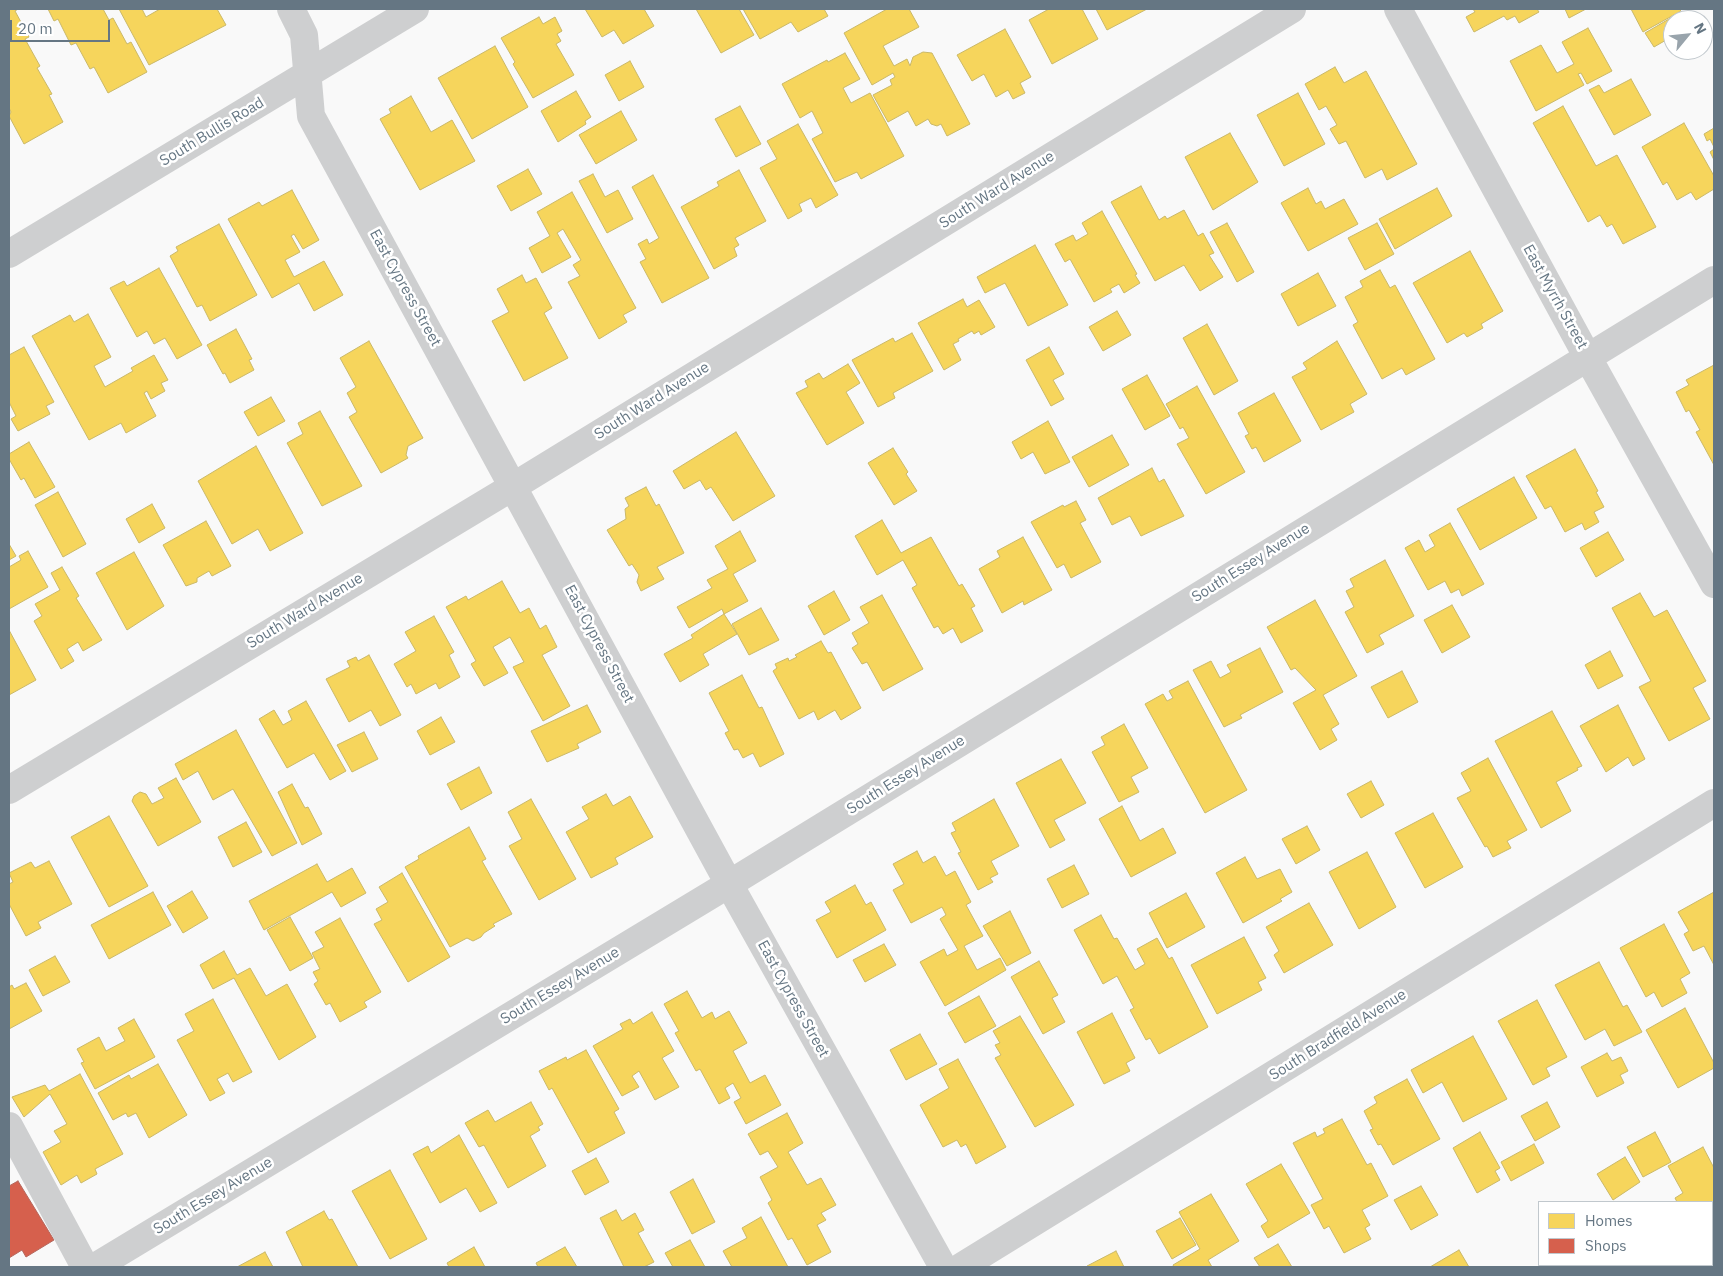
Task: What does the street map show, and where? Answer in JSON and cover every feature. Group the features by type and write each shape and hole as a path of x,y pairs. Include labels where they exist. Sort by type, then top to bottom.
{"street":[{"name":"East Cypress Street","path":"291,9 304,35 311,116 729,884 942,1267"},
{"name":"South Bullis Road","path":"9,254 415,9"},
{"name":"South Ward Avenue","path":"9,790 514,486 1292,9"},
{"name":"East Myrrh Street","path":"1398,9 1714,584"},
{"name":"South Essey Avenue","path":"95,1267 729,884 1587,356 1714,280"},
{"name":"South Bradfield Avenue","path":"962,1267 1714,803"},
{"path":"9,1126 86,1267"}],"building: Homes":[{"path":"9,9 18,9 15,11 29,37 25,39 40,66 37,68 52,94 49,95 63,122 24,144 9,116 11,112 9,108"},
{"path":"48,9 103,9 109,20 113,18 127,44 131,42 147,72 108,93 94,67 90,69 76,43 71,45 58,19 54,21"},
{"path":"119,9 142,9 146,17 160,9 217,9 226,25 149,65"},
{"path":"585,9 644,9 654,26 623,44 614,30 602,37"},
{"path":"696,9 739,9 754,35 721,53"},
{"path":"743,9 824,9 828,16 798,32 791,22 760,39"},
{"path":"887,9 909,9 919,27 883,46 894,66 907,59 910,66 913,57 923,52 932,53 970,124 947,136 941,124 937,126 931,124 928,119 916,126 908,111 888,122 873,95 892,85 890,80 895,77 893,73 872,85 844,33"},
{"path":"1049,9 1082,9 1098,39 1052,64 1029,20"},
{"path":"1096,9 1147,9 1107,30"},
{"path":"1473,9 1537,9 1539,12 1519,23 1515,16 1507,20 1504,16 1474,32 1466,17 1475,12"},
{"path":"1565,9 1586,9 1569,18"},
{"path":"1631,9 1680,10 1663,10 1663,21 1643,32"},
{"path":"539,17 543,24 555,17 562,31 557,34 561,41 556,44 574,75 533,98 513,64 515,62 501,38"},
{"path":"1663,22 1663,42 1654,47 1645,33"},
{"path":"1588,28 1612,71 1587,84 1581,73 1578,74 1584,85 1536,111 1510,61 1541,45 1557,73 1574,64 1562,42"},
{"path":"1005,29 1031,77 1020,83 1025,93 1013,99 1008,90 996,97 984,74 972,81 957,55"},
{"path":"495,46 528,107 472,139 438,78"},
{"path":"845,53 860,79 843,88 851,103 870,93 904,156 861,179 857,172 835,182 812,139 823,133 812,111 800,118 782,84 827,60 828,62"},
{"path":"630,61 644,87 619,101 605,75"},
{"path":"1335,67 1344,83 1366,71 1417,164 1387,180 1382,169 1365,178 1346,141 1339,144 1330,129 1337,125 1326,106 1319,110 1305,84"},
{"path":"1631,79 1651,115 1614,135 1589,90 1599,85 1604,93"},
{"path":"576,91 591,117 585,121 586,124 558,142 541,111"},
{"path":"1298,93 1325,144 1284,166 1257,115"},
{"path":"411,96 431,132 452,120 475,161 420,190 380,119 391,113 389,109"},
{"path":"740,106 761,144 736,157 715,119"},
{"path":"1563,106 1596,166 1617,155 1656,227 1623,244 1612,224 1607,227 1600,215 1588,222 1533,123"},
{"path":"621,111 637,140 596,164 579,135"},
{"path":"1684,123 1714,176 1714,189 1696,200 1691,192 1677,200 1667,182 1663,185 1642,147"},
{"path":"798,124 838,195 816,208 811,198 799,204 802,211 788,219 760,168 777,159 767,141"},
{"path":"1714,128 1714,147 1710,139 1707,141 1704,134"},
{"path":"1230,133 1258,182 1213,210 1185,157"},
{"path":"1714,149 1714,160 1710,152"},
{"path":"528,169 542,194 511,211 497,186"},
{"path":"739,170 766,221 735,238 739,245 734,248 737,256 714,269 681,207 719,186 717,182"},
{"path":"593,174 605,197 618,190 633,219 607,233 579,181"},
{"path":"653,175 709,278 662,303 640,262 646,259 638,244 647,239 649,244 659,238 632,187"},
{"path":"1141,186 1159,220 1165,216 1167,219 1184,210 1198,236 1203,233 1214,253 1209,255 1223,277 1200,291 1184,265 1155,281 1111,202"},
{"path":"1308,188 1316,204 1321,201 1325,209 1344,199 1358,224 1308,251 1281,203"},
{"path":"1437,188 1452,216 1395,249 1379,219"},
{"path":"292,190 319,240 303,249 294,234 291,236 300,252 285,260 294,277 324,261 343,295 314,311 299,283 272,298 228,219 259,202 262,206"},
{"path":"572,192 636,308 623,315 627,322 599,339 568,282 580,276 573,265 581,260 563,229 557,233 571,257 542,273 529,248 550,236 537,212"},
{"path":"1102,211 1137,274 1135,275 1140,283 1124,293 1119,284 1110,289 1112,292 1094,302 1070,259 1065,262 1055,244 1073,235 1076,241 1088,234 1082,223"},
{"path":"1227,223 1254,272 1237,282 1210,232"},
{"path":"1377,223 1394,254 1365,270 1348,238"},
{"path":"219,224 257,295 210,321 202,305 197,307 170,256 178,251 176,247"},
{"path":"1035,245 1068,305 1028,326 1005,283 985,293 977,277"},
{"path":"1470,251 1503,311 1481,324 1483,328 1467,337 1464,333 1447,343 1413,283"},
{"path":"159,268 202,345 177,359 165,338 154,344 147,331 137,337 110,288 124,281 127,286"},
{"path":"1380,270 1390,288 1395,285 1435,359 1406,375 1402,368 1382,379 1353,325 1358,322 1345,297 1363,287 1360,281"},
{"path":"1318,273 1336,306 1298,326 1281,294"},
{"path":"522,275 526,283 536,278 552,308 544,313 568,358 524,381 492,321 509,312 497,289"},
{"path":"963,299 967,307 979,300 995,327 981,335 979,331 974,334 972,331 958,339 959,341 953,344 961,360 944,370 918,323"},
{"path":"1117,311 1131,335 1103,351 1089,327"},
{"path":"88,314 111,357 94,366 105,387 133,371 131,368 154,355 168,380 161,383 165,391 151,399 147,391 144,393 156,416 126,433 121,423 89,440 32,336 70,315 74,322"},
{"path":"1207,324 1238,381 1214,395 1183,338"},
{"path":"236,329 252,359 249,360 254,370 230,383 207,345"},
{"path":"912,333 933,371 893,393 895,398 878,407 852,360 893,338 895,342"},
{"path":"369,341 423,438 408,446 406,455 408,458 381,473 349,417 357,412 347,393 356,387 340,358"},
{"path":"1337,341 1367,394 1350,404 1354,412 1321,430 1292,377 1307,369 1303,363"},
{"path":"24,347 54,402 46,406 50,414 18,431 11,419 16,416 9,402 9,355"},
{"path":"1049,347 1064,374 1053,380 1064,399 1051,406 1026,360"},
{"path":"848,364 860,383 846,392 864,423 827,445 796,393 808,387 805,381 819,373 823,379"},
{"path":"1714,365 1714,465 1696,432 1700,430 1689,410 1686,412 1676,392 1689,385 1686,380"},
{"path":"1147,375 1170,416 1145,430 1122,389"},
{"path":"1197,386 1245,472 1206,494 1177,444 1189,438 1183,427 1180,429 1166,404"},
{"path":"1274,393 1301,441 1264,462 1256,447 1252,449 1245,436 1249,434 1238,413"},
{"path":"271,397 285,421 258,436 244,412"},
{"path":"320,411 362,486 322,506 287,443 303,434 298,423"},
{"path":"1048,421 1070,462 1045,474 1033,452 1021,459 1012,442"},
{"path":"736,432 775,496 733,521 711,487 706,490 700,480 684,489 673,471"},
{"path":"1112,435 1129,465 1089,487 1072,457"},
{"path":"29,442 55,487 35,498 24,478 21,480 9,459 9,454"},
{"path":"256,446 303,533 270,551 258,529 232,544 198,481"},
{"path":"893,448 917,491 894,505 868,463"},
{"path":"1575,449 1598,491 1596,492 1604,507 1594,512 1599,522 1585,530 1582,523 1565,532 1551,506 1545,509 1526,476"},
{"path":"1152,468 1159,482 1164,479 1184,516 1141,536 1130,516 1112,525 1098,498"},
{"path":"1514,477 1537,518 1480,550 1457,509"},
{"path":"646,487 656,506 659,504 684,553 657,567 664,579 641,591 637,582 639,575 632,564 629,566 607,530 626,519 625,509 629,506 625,498"},
{"path":"58,492 86,544 63,557 35,505"},
{"path":"1076,501 1086,520 1080,523 1101,562 1071,578 1064,564 1057,568 1031,522 1063,505 1064,507"},
{"path":"152,504 165,528 139,543 126,519"},
{"path":"882,520 901,553 931,537 959,586 962,584 975,606 971,608 983,631 961,643 953,628 943,634 938,626 934,628 912,588 917,585 903,560 877,575 855,536"},
{"path":"206,521 231,566 212,576 209,571 197,578 197,582 186,586 163,545"},
{"path":"1450,523 1484,584 1462,596 1459,589 1451,593 1445,581 1428,590 1405,548 1419,540 1425,552 1435,546 1429,535"},
{"path":"740,531 756,561 733,574 748,601 724,614 722,609 689,628 677,607 712,588 707,580 728,569 715,546"},
{"path":"1608,532 1624,560 1596,577 1580,548"},
{"path":"1023,537 1052,590 1024,605 1023,601 1002,613 979,569 1000,557 997,551"},
{"path":"9,544 16,556 9,560"},
{"path":"28,551 48,587 9,609 9,567 21,560 19,556"},
{"path":"134,552 164,606 127,630 96,573"},
{"path":"1385,560 1414,616 1379,635 1384,644 1367,653 1345,612 1354,607 1346,591 1354,587 1350,579"},
{"path":"62,567 79,596 76,598 102,640 83,651 78,642 67,649 74,661 61,669 34,621 42,616 35,604 60,590 51,573"},
{"path":"502,581 520,613 529,608 540,629 546,625 557,647 542,655 570,706 543,721 513,667 524,662 510,637 493,647 508,673 484,686 471,664 476,661 446,607 466,596 468,600"},
{"path":"834,591 850,620 824,635 808,606"},
{"path":"1640,593 1654,617 1667,610 1706,681 1693,688 1710,719 1669,741 1639,687 1651,681 1612,608"},
{"path":"882,595 923,669 883,691 867,662 862,664 852,648 858,644 852,633 869,623 860,607"},
{"path":"1315,600 1357,676 1323,695 1339,724 1331,729 1337,740 1320,750 1293,703 1316,690 1295,668 1291,670 1267,627"},
{"path":"1452,605 1470,637 1442,653 1424,620"},
{"path":"761,608 779,640 749,655 732,624"},
{"path":"724,614 737,634 703,654 709,665 680,682 664,654 693,638 691,635"},
{"path":"434,616 454,652 449,655 460,677 439,689 436,683 416,694 411,684 407,687 394,664 416,651 405,632"},
{"path":"9,630 36,680 9,695"},
{"path":"821,641 828,653 831,652 861,708 841,720 835,710 818,720 814,711 799,719 773,671 777,668 775,664 788,658 789,661 797,657 795,655"},
{"path":"1260,648 1283,692 1240,715 1242,718 1224,727 1193,670 1211,661 1220,678 1231,672 1227,665"},
{"path":"1610,651 1623,676 1598,689 1585,665"},
{"path":"369,655 401,715 380,726 371,710 349,722 326,679 350,667 347,661 356,657 358,661"},
{"path":"1402,671 1418,702 1388,718 1371,687"},
{"path":"742,675 759,708 762,707 784,754 760,767 753,753 743,758 738,749 734,750 725,733 729,731 709,693"},
{"path":"1188,681 1247,790 1205,813 1145,704 1163,694 1167,701 1173,698 1169,691"},
{"path":"306,701 346,771 330,780 314,753 287,768 259,719 274,710 283,725 292,720 288,711"},
{"path":"587,705 601,732 577,744 579,748 547,762 531,731"},
{"path":"1618,705 1645,759 1633,766 1628,757 1606,772 1580,726"},
{"path":"1552,711 1582,766 1556,782 1571,811 1541,828 1495,741"},
{"path":"441,717 455,742 430,755 417,731"},
{"path":"1124,724 1148,768 1131,777 1139,792 1119,802 1092,752 1105,745 1101,737"},
{"path":"236,730 297,843 272,856 233,789 213,800 198,771 183,780 175,764"},
{"path":"364,732 378,759 352,772 337,745"},
{"path":"1488,758 1527,830 1507,841 1511,848 1493,857 1487,846 1485,847 1457,798 1471,791 1461,773"},
{"path":"1061,759 1086,803 1054,820 1065,840 1050,848 1016,783"},
{"path":"479,767 492,793 461,810 447,784"},
{"path":"176,778 201,822 158,846 132,801 134,796 140,792 146,794 152,804 164,798 158,788"},
{"path":"1371,781 1384,805 1361,818 1347,794"},
{"path":"292,784 305,808 308,807 322,834 302,845 278,792"},
{"path":"606,794 613,806 630,796 653,837 615,858 618,864 591,878 566,832 589,819 582,807"},
{"path":"531,799 576,879 539,900 509,846 522,839 508,812"},
{"path":"994,799 1019,846 991,861 998,874 990,878 993,882 978,890 958,853 961,852 951,833 956,831 952,823"},
{"path":"1122,806 1140,841 1163,828 1176,853 1131,877 1099,819"},
{"path":"1433,813 1463,867 1425,888 1395,833"},
{"path":"109,816 148,886 109,907 71,837"},
{"path":"246,822 262,852 233,867 218,837"},
{"path":"1307,826 1320,850 1296,864 1282,839"},
{"path":"469,827 486,859 482,861 512,914 493,924 495,926 481,937 473,941 467,938 450,947 405,867 419,859 418,856"},
{"path":"917,851 923,863 935,856 946,876 955,871 971,902 966,905 983,936 964,946 977,970 1000,958 1006,970 945,1006 920,962 944,949 947,956 958,950 940,919 946,915 942,907 911,923 893,890 904,884 893,864"},
{"path":"1367,852 1396,907 1359,929 1329,872"},
{"path":"1245,857 1257,879 1280,869 1292,892 1280,899 1282,901 1243,923 1216,873"},
{"path":"49,861 72,904 38,922 41,928 26,936 9,904 9,884 13,882 9,873 31,862 35,868"},
{"path":"317,864 327,882 352,868 366,893 341,907 332,892 264,930 249,901"},
{"path":"1074,865 1089,894 1062,908 1047,879"},
{"path":"402,873 450,957 408,982 374,924 382,920 376,909 388,902 379,887"},
{"path":"855,885 866,905 871,902 886,930 837,958 816,920 831,912 825,902"},
{"path":"192,891 208,918 183,933 167,906"},
{"path":"153,892 171,925 109,959 91,925"},
{"path":"1714,892 1714,965 1704,946 1693,951 1684,934 1689,931 1678,912"},
{"path":"1186,893 1205,927 1167,948 1149,913"},
{"path":"1309,903 1333,945 1284,973 1274,955 1279,951 1266,927"},
{"path":"1010,911 1031,953 1007,966 983,926"},
{"path":"1101,915 1114,939 1117,938 1135,970 1145,964 1137,949 1157,938 1169,959 1172,957 1208,1027 1159,1054 1150,1038 1146,1040 1130,1010 1134,1008 1117,976 1103,984 1074,930"},
{"path":"290,917 313,958 290,971 267,930"},
{"path":"340,918 381,992 364,1002 367,1007 340,1022 330,1003 326,1005 314,984 318,981 313,972 320,969 312,953 324,947 315,932"},
{"path":"1664,924 1690,973 1680,979 1687,993 1662,1007 1654,992 1646,997 1620,948"},
{"path":"1244,937 1266,978 1258,982 1262,990 1217,1014 1191,965"},
{"path":"884,944 896,965 865,982 853,960"},
{"path":"224,951 237,975 250,968 266,996 287,984 316,1037 279,1060 234,978 213,989 200,965"},
{"path":"55,956 70,982 43,996 29,970"},
{"path":"1039,961 1058,995 1052,998 1065,1022 1043,1034 1011,977"},
{"path":"1599,962 1623,1007 1627,1005 1642,1032 1614,1046 1605,1029 1585,1040 1555,985"},
{"path":"26,983 42,1011 9,1029 9,987 12,985 14,989"},
{"path":"687,991 702,1018 712,1012 715,1019 729,1011 747,1043 733,1051 750,1083 765,1075 781,1105 746,1124 734,1102 741,1098 733,1083 725,1088 730,1098 719,1104 700,1069 696,1071 675,1033 679,1031 664,1004"},
{"path":"979,996 996,1026 965,1043 948,1013"},
{"path":"213,999 252,1072 233,1082 228,1073 217,1079 225,1093 210,1101 177,1040 194,1031 185,1014"},
{"path":"1537,1000 1567,1057 1546,1068 1550,1076 1533,1085 1498,1021"},
{"path":"1685,1008 1714,1063 1714,1068 1678,1088 1646,1030"},
{"path":"652,1012 674,1051 662,1058 679,1087 655,1100 639,1071 632,1076 639,1087 622,1096 593,1046 623,1029 620,1024 630,1019 633,1024"},
{"path":"1112,1013 1135,1058 1126,1063 1130,1071 1104,1084 1077,1032"},
{"path":"1020,1016 1074,1105 1035,1127 995,1058 1001,1055 995,1045 1000,1043 993,1031"},
{"path":"134,1019 155,1057 95,1089 81,1063 84,1062 77,1049 99,1037 106,1051 125,1041 118,1028"},
{"path":"920,1034 937,1064 906,1080 890,1050"},
{"path":"1473,1036 1507,1099 1463,1122 1442,1082 1423,1093 1411,1070"},
{"path":"586,1050 619,1109 614,1112 625,1133 588,1153 552,1088 549,1090 539,1071 566,1057 567,1060"},
{"path":"1607,1053 1612,1061 1621,1057 1628,1071 1620,1075 1624,1083 1597,1097 1581,1067"},
{"path":"958,1059 1006,1147 976,1164 966,1144 961,1147 957,1140 943,1147 920,1105 949,1088 939,1069"},
{"path":"158,1064 187,1115 149,1138 136,1113 128,1117 126,1113 113,1120 98,1093 129,1075 131,1079"},
{"path":"80,1074 123,1154 95,1169 97,1174 81,1183 77,1175 61,1185 43,1152 61,1142 54,1131 67,1124 50,1094 24,1117 12,1097 45,1085 49,1091"},
{"path":"1407,1079 1440,1139 1393,1165 1381,1144 1378,1145 1370,1130 1373,1129 1364,1111 1377,1103 1374,1097"},
{"path":"531,1102 543,1124 538,1127 540,1130 530,1136 546,1166 508,1188 484,1145 479,1147 465,1123 488,1110 495,1122"},
{"path":"1547,1102 1560,1127 1535,1141 1521,1116"},
{"path":"787,1113 803,1143 788,1152 807,1185 821,1178 836,1205 821,1213 826,1220 817,1225 831,1252 807,1265 792,1238 788,1240 768,1203 772,1200 760,1177 778,1167 768,1151 760,1155 748,1134"},
{"path":"1342,1119 1367,1165 1371,1163 1388,1196 1362,1210 1370,1225 1365,1228 1371,1239 1344,1253 1329,1226 1324,1229 1311,1205 1323,1199 1293,1143 1315,1132 1317,1137 1325,1133 1323,1129"},
{"path":"1480,1132 1500,1168 1495,1171 1500,1180 1477,1193 1453,1148"},
{"path":"1655,1132 1671,1162 1643,1177 1627,1147"},
{"path":"459,1135 497,1203 480,1212 466,1188 440,1203 413,1154 428,1146 431,1153"},
{"path":"1534,1144 1544,1163 1511,1181 1501,1162"},
{"path":"1703,1147 1714,1168 1713,1249 1713,1201 1676,1201 1675,1198 1683,1193 1668,1166"},
{"path":"1625,1157 1640,1182 1613,1200 1597,1174"},
{"path":"596,1158 609,1182 585,1195 572,1171"},
{"path":"1281,1164 1310,1213 1268,1238 1261,1226 1268,1221 1246,1184"},
{"path":"390,1170 427,1239 390,1259 352,1191"},
{"path":"693,1179 715,1222 692,1234 670,1192"},
{"path":"1421,1186 1438,1215 1411,1230 1394,1200"},
{"path":"1211,1194 1239,1241 1208,1260 1212,1267 1174,1267 1173,1265 1200,1249 1179,1212"},
{"path":"616,1210 622,1221 635,1213 644,1230 638,1233 654,1262 644,1267 624,1267 600,1218"},
{"path":"324,1211 329,1220 332,1219 358,1267 303,1267 286,1232"},
{"path":"761,1217 788,1267 732,1267 723,1251 747,1238 742,1228"},
{"path":"1180,1218 1196,1245 1172,1259 1156,1231"},
{"path":"690,1240 705,1267 673,1267 665,1253"},
{"path":"1278,1244 1292,1267 1260,1267 1254,1258"},
{"path":"474,1247 485,1267 449,1267 447,1263"},
{"path":"565,1247 577,1267 538,1267 536,1263"},
{"path":"1459,1250 1469,1267 1430,1267"},
{"path":"1116,1251 1124,1267 1087,1267 1087,1266"},
{"path":"265,1252 273,1267 237,1267"},
{"path":"1590,1266 1591,1267 1571,1267"},
{"path":"1608,1266 1662,1266 1660,1267"}],"building: Shops":[{"path":"18,1181 54,1240 26,1257 22,1250 9,1258 9,1186"}]}
